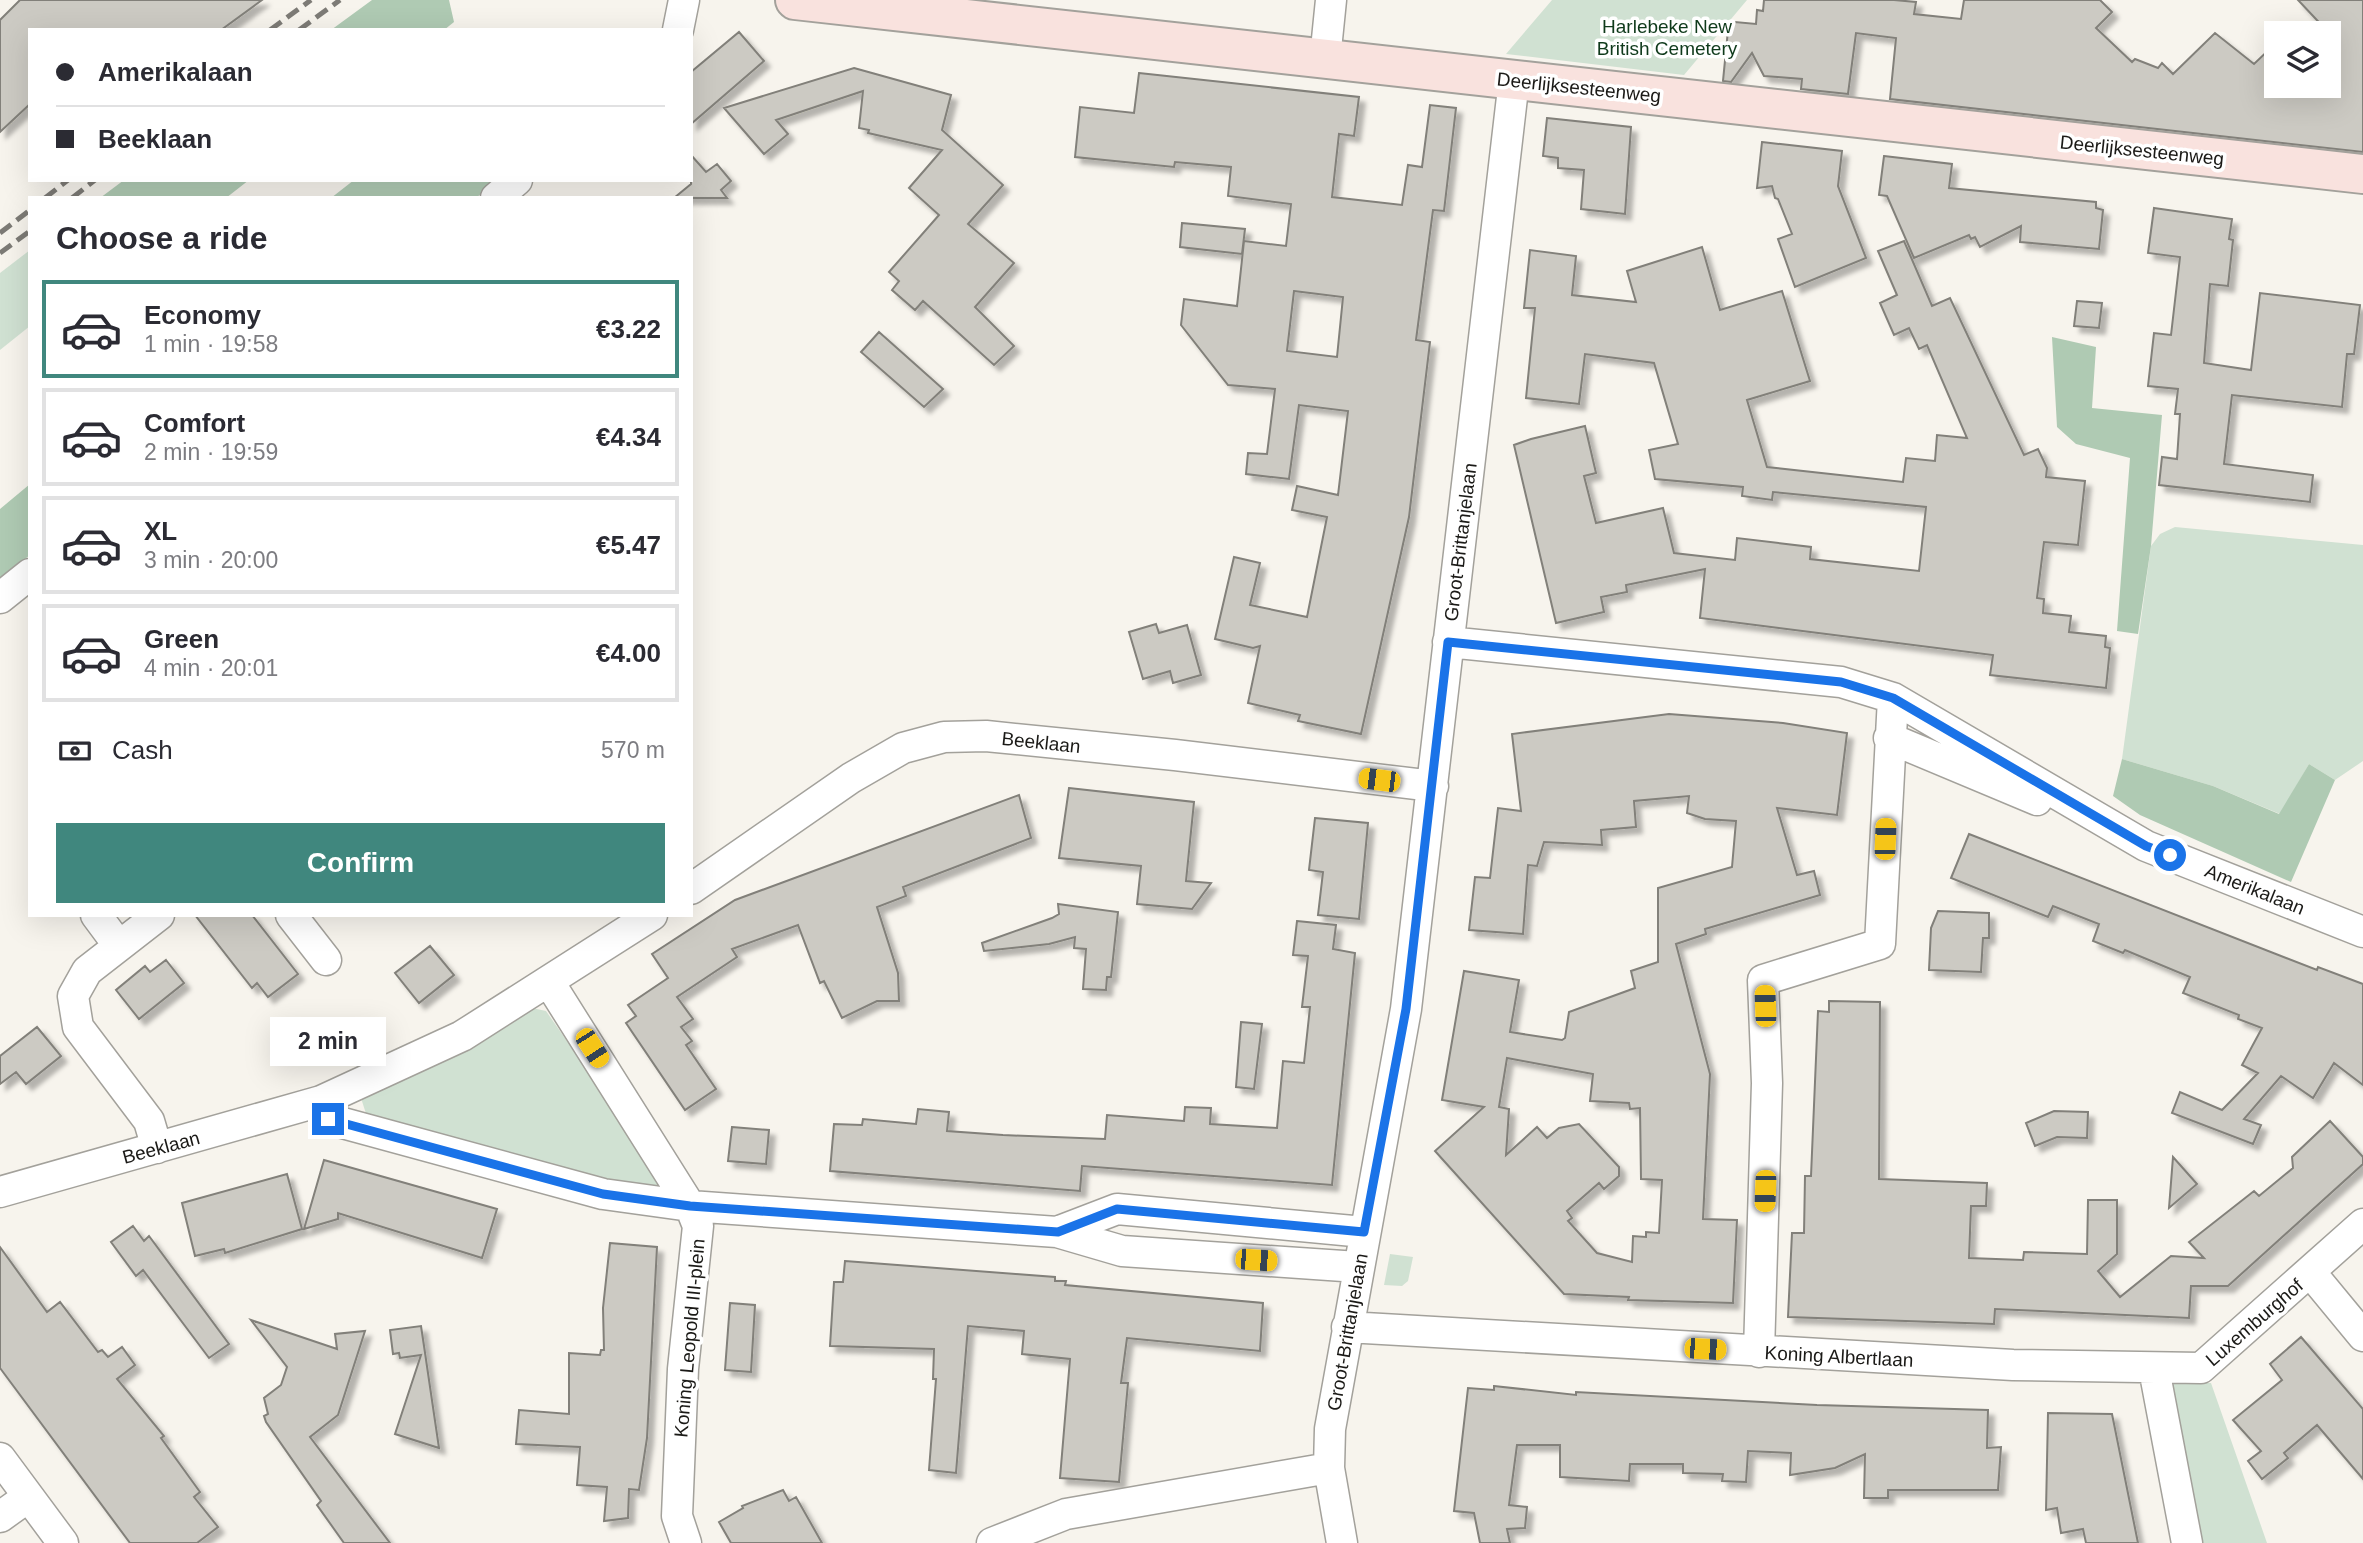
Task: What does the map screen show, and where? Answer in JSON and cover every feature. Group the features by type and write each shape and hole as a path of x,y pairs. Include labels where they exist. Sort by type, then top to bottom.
{"main road":[{"name":"Deerlijksesteenweg","path":"795,0 2363,174"}],"street":[{"path":"678,28 684,0"},
{"path":"1325,59 1331,0"},
{"name":"Groot-Brittanjelaan","path":"1342,1543 1329,1468 1330,1429 1406,1009 1514,80"},
{"path":"498,196 515,182"},
{"path":"0,598 28,576"},
{"name":"Amerikalaan","path":"1448,642 1841,682 1893,698 2146,846"},
{"path":"1759,1352 1767,1107 1763,980 1880,944 1893,698"},
{"name":"Beeklaan","path":"693,888 851,778 903,748 944,737 986,736 1175,755 1433,786"},
{"name":"Amerikalaan","path":"1889,738 2146,846 2363,932"},
{"path":"97,917 119,946"},
{"path":"156,917 87,971 73,996 78,1027 149,1121 157,1148"},
{"path":"293,917 326,960"},
{"name":"Beeklaan","path":"0,1192 321,1101 462,1036 549,982 634,920"},
{"path":"549,982 690,1206"},
{"path":"321,1101 328,1119 603,1194 690,1206 1058,1232 1122,1251 1358,1267"},
{"name":"Koning Leopold III-plein","path":"687,1543 677,1516 683,1369 698,1226 690,1206"},
{"path":"1058,1232 1117,1209 1364,1232"},
{"name":"Luxemburghof","path":"2154,1369 2201,1368 2363,1224"},
{"name":"Luxemburghof","path":"2311,1273 2363,1336"},
{"name":"Koning Albertlaan","path":"1347,1327 1759,1352 2154,1369"},
{"path":"2154,1369 2187,1543"},
{"path":"0,1458 63,1543"},
{"path":"992,1543 1066,1514 1329,1468"},
{"path":"0,1517 28,1497"}],"green space":[{"path":"372,0 449,0 454,22 446,28 334,28"},
{"name":"Harlebeke New British Cemetery","path":"1552,0 1747,0 1684,75 1506,54"},
{"path":"121,182 246,182 229,196 103,196"},
{"path":"351,182 495,182 478,196 334,196"},
{"path":"28,252 28,328 0,350 0,273"},
{"path":"2052,337 2096,347 2092,408 2162,415 2151,546 2138,634 2117,631 2130,458 2076,444 2057,427"},
{"path":"28,486 28,557 0,579 0,509"},
{"path":"2175,527 2363,545 2363,761 2335,780 2309,764 2280,814 2213,786 2122,759 2151,546 2160,534"},
{"path":"2122,759 2213,786 2279,814 2309,764 2335,780 2291,882 2140,815 2113,796"},
{"path":"532,1008 546,1011 662,1177 653,1192 368,1120 361,1098"},
{"path":"1390,1254 1413,1257 1408,1281 1402,1286 1384,1285"},
{"path":"2172,1383 2211,1383 2267,1543 2203,1543"}],"building":[{"path":"20,0 262,0 224,28 28,28 28,106 0,132 0,20"},
{"path":"1764,0 1894,0 1916,2 1914,14 1961,19 1964,0 2100,0 2112,12 2096,28 2132,62 2135,59 2158,68 2162,63 2173,74 2215,33 2254,64 2264,54 2264,98 2341,98 2341,21 2318,21 2298,0 2363,0 2363,152 1890,99 1896,38 1856,33 1848,94 1801,89 1802,79 1764,76 1752,53 1731,82 1723,81 1728,30 1735,22 1756,24 1757,10 1763,11"},
{"path":"739,32 764,61 693,122 693,70"},
{"path":"854,68 951,95 942,130 1003,185 968,224 1014,263 975,307 1014,346 994,365 923,301 915,310 892,290 899,281 889,272 939,215 909,188 942,150 868,133 869,130 859,128 863,91 776,120 788,134 764,154 724,108"},
{"path":"1139,73 1359,97 1354,136 1339,134 1332,197 1402,205 1408,165 1422,167 1430,105 1456,108 1444,211 1433,210 1416,340 1430,342 1409,517 1361,734 1298,721 1300,715 1248,703 1260,646 1253,648 1215,639 1234,557 1260,563 1250,605 1307,617 1327,517 1292,510 1297,486 1338,495 1348,411 1299,405 1289,479 1246,474 1248,453 1267,454 1275,389 1228,385 1181,325 1184,299 1237,306 1244,241 1286,246 1291,204 1228,196 1231,167 1175,162 1174,167 1075,157 1080,107 1134,113","holes":["1294,291 1343,297 1337,357 1287,351"]},
{"path":"1547,118 1631,127 1625,214 1581,209 1584,170 1558,168 1558,158 1543,156"},
{"path":"1762,142 1842,151 1838,186 1866,258 1795,287 1778,239 1792,234 1772,186 1757,188"},
{"path":"1884,156 1952,164 1949,188 2096,202 2096,208 2103,210 2099,249 2020,242 2021,226 1980,247 1975,237 1971,239 1969,235 1914,258 1887,196 1879,195"},
{"path":"693,157 706,172 717,164 731,181 721,190 727,198 676,196 691,184"},
{"path":"2154,208 2232,219 2229,239 2233,240 2228,286 2210,284 2204,363 2251,370 2260,293 2360,305 2354,354 2347,354 2342,407 2232,395 2224,464 2313,475 2310,502 2159,485 2162,457 2177,459 2180,414 2175,414 2178,389 2148,386 2154,333 2171,335 2180,257 2148,253"},
{"path":"1182,223 1245,229 1242,254 1180,247"},
{"path":"1904,241 1932,306 1950,298 2024,455 2038,449 2047,468 2046,477 2085,481 2078,545 2044,542 2037,598 2044,599 2043,613 2071,616 2069,632 2106,636 2105,647 2110,648 2106,688 1990,675 1993,655 1700,618 1705,569 1626,585 1627,592 1601,597 1604,612 1556,623 1514,445 1531,439 1585,426 1596,473 1584,476 1596,523 1663,508 1674,553 1735,560 1737,538 1811,547 1810,559 1919,571 1926,507 1773,492 1772,500 1742,496 1743,487 1655,479 1649,450 1678,444 1654,363 1585,354 1579,404 1526,398 1535,308 1524,308 1530,250 1576,256 1572,295 1636,302 1627,271 1702,247 1720,310 1782,291 1810,381 1747,400 1767,467 1903,482 1906,458 1935,461 1937,435 1967,438 1927,345 1919,349 1909,328 1894,335 1880,303 1897,295 1878,251"},
{"path":"2077,301 2102,303 2099,328 2074,326"},
{"path":"879,332 943,389 924,407 861,352"},
{"path":"1156,624 1159,633 1187,625 1201,675 1173,683 1170,671 1143,679 1129,632"},
{"path":"1669,714 1783,723 1847,733 1837,815 1777,808 1797,875 1814,871 1820,895 1705,929 1706,934 1676,944 1710,1074 1703,1219 1737,1220 1733,1303 1628,1300 1629,1297 1564,1294 1435,1151 1484,1107 1442,1100 1464,971 1519,980 1510,1032 1562,1040 1565,1038 1569,1012 1635,988 1631,971 1658,962 1658,888 1732,867 1736,821 1705,819 1687,813 1689,796 1634,801 1636,827 1601,830 1602,845 1544,842 1537,866 1528,865 1523,934 1469,930 1475,877 1490,878 1498,808 1521,811 1512,734","holes":["1507,1058 1593,1074 1590,1101 1629,1103 1630,1109 1640,1108 1641,1179 1662,1180 1659,1233 1646,1232 1646,1237 1633,1236 1632,1262 1597,1253 1568,1221 1572,1218 1567,1211 1599,1183 1604,1189 1619,1176 1619,1167 1579,1124 1559,1128 1547,1138 1537,1127 1506,1155 1509,1109 1499,1107"]},
{"path":"1069,788 1194,802 1186,881 1211,883 1192,909 1137,904 1141,866 1059,858"},
{"path":"1019,795 1031,838 903,887 906,896 877,907 898,973 899,1001 877,1001 842,1018 824,981 820,983 798,925 732,949 737,957 677,997 693,1019 681,1027 692,1041 686,1045 716,1089 685,1110 626,1023 636,1016 628,1005 668,978 652,954 735,900"},
{"path":"1315,818 1368,823 1359,919 1318,915 1323,872 1309,870"},
{"path":"1969,834 2317,970 2318,967 2363,984 2363,1085 2334,1063 2313,1098 2281,1076 2244,1119 2261,1125 2253,1144 2172,1113 2180,1092 2222,1110 2258,1073 2242,1065 2262,1028 2238,1019 2239,1015 2183,993 2190,977 2125,950 2123,953 2093,941 2099,924 2053,906 2048,917 1951,878"},
{"path":"1058,904 1118,912 1111,977 1107,977 1106,990 1083,989 1086,949 1074,948 1075,937 1049,944 984,951 982,943 1059,914"},
{"path":"1938,911 1989,913 1989,938 1983,938 1981,972 1929,970 1931,928"},
{"path":"197,917 254,917 298,974 268,997 257,983 252,988"},
{"path":"1297,921 1336,925 1333,949 1355,953 1332,1185 1082,1166 1080,1191 830,1171 834,1124 862,1125 863,1119 916,1124 918,1109 949,1112 947,1131 1003,1135 1105,1139 1107,1115 1184,1121 1185,1107 1211,1108 1210,1124 1277,1128 1283,1061 1304,1063 1310,1007 1302,1007 1308,956 1293,955"},
{"path":"430,946 454,975 419,1003 395,973"},
{"path":"166,960 184,983 139,1019 116,990 145,966 150,972"},
{"path":"1829,1001 1880,1002 1879,1179 1987,1183 1986,1206 1971,1206 1969,1258 2023,1260 2024,1252 2087,1254 2088,1200 2117,1200 2117,1254 2098,1271 2120,1297 2171,1256 2204,1258 2189,1242 2254,1191 2259,1196 2293,1168 2292,1157 2330,1121 2363,1157 2363,1164 2228,1286 2191,1286 2189,1318 1995,1309 1994,1324 1788,1317 1792,1233 1804,1233 1805,1176 1811,1176 1818,1011 1829,1012"},
{"path":"1241,1022 1262,1024 1254,1089 1236,1087"},
{"path":"37,1027 61,1056 26,1084 16,1072 0,1084 0,1056"},
{"path":"2054,1111 2088,1112 2087,1138 2057,1137 2035,1146 2026,1123"},
{"path":"732,1127 769,1130 766,1164 728,1161"},
{"path":"2173,1157 2197,1184 2169,1208"},
{"path":"324,1160 497,1209 482,1258 338,1213 338,1219 304,1229"},
{"path":"287,1174 302,1229 225,1253 224,1249 195,1256 182,1203"},
{"path":"133,1226 144,1241 149,1236 229,1344 209,1358 143,1270 136,1276 111,1242"},
{"path":"610,1243 657,1247 647,1438 639,1490 629,1489 628,1518 604,1521 607,1487 577,1485 580,1447 516,1444 519,1410 569,1414 569,1353 600,1355 601,1350 604,1350 603,1308"},
{"path":"0,1247 47,1312 60,1302 98,1352 102,1350 108,1357 122,1347 135,1365 117,1379 164,1436 161,1438 200,1492 194,1497 218,1527 197,1543 130,1543 0,1368"},
{"path":"845,1261 1055,1277 1055,1281 1066,1281 1065,1285 1263,1303 1260,1351 1127,1338 1121,1383 1128,1383 1119,1482 1060,1478 1070,1359 1022,1354 1024,1331 968,1326 956,1473 929,1470 936,1379 933,1379 934,1349 830,1346 834,1282 843,1282"},
{"path":"730,1303 755,1305 751,1372 725,1370"},
{"path":"251,1320 337,1349 335,1334 365,1331 338,1415 310,1437 390,1543 344,1543 317,1505 321,1501 266,1422 264,1416 268,1414 264,1398 281,1385 287,1367"},
{"path":"421,1326 439,1448 395,1434 421,1355 400,1358 399,1353 393,1354 390,1330"},
{"path":"2301,1337 2363,1409 2363,1479 2317,1425 2284,1453 2288,1458 2262,1479 2248,1461 2261,1451 2233,1420 2282,1380 2270,1364"},
{"path":"1494,1386 1576,1395 1576,1392 1817,1405 1988,1410 1987,1448 2001,1447 1998,1490 1888,1490 1888,1498 1864,1498 1865,1454 1835,1468 1790,1475 1791,1453 1748,1451 1746,1482 1722,1481 1723,1474 1683,1473 1683,1464 1630,1464 1629,1481 1560,1477 1560,1445 1517,1445 1509,1505 1527,1507 1525,1528 1507,1529 1510,1543 1480,1543 1474,1513 1454,1511 1468,1388 1494,1390"},
{"path":"2048,1413 2112,1414 2138,1543 2086,1543 2083,1529 2061,1533 2057,1508 2046,1510"},
{"path":"783,1490 789,1501 796,1497 822,1543 731,1543 719,1522 743,1508 742,1506"}],"railway":[{"path":"273,28 311,0"},
{"path":"302,28 340,0"},
{"path":"48,196 65,182"},
{"path":"75,196 92,182"},
{"path":"0,233 28,212"},
{"path":"0,253 28,232"}],"route":[{"path":"328,1119 603,1194 690,1206 1058,1232 1117,1209 1364,1232 1406,1009 1448,642 1841,682 1893,698 2146,846 2170,855"}]}
